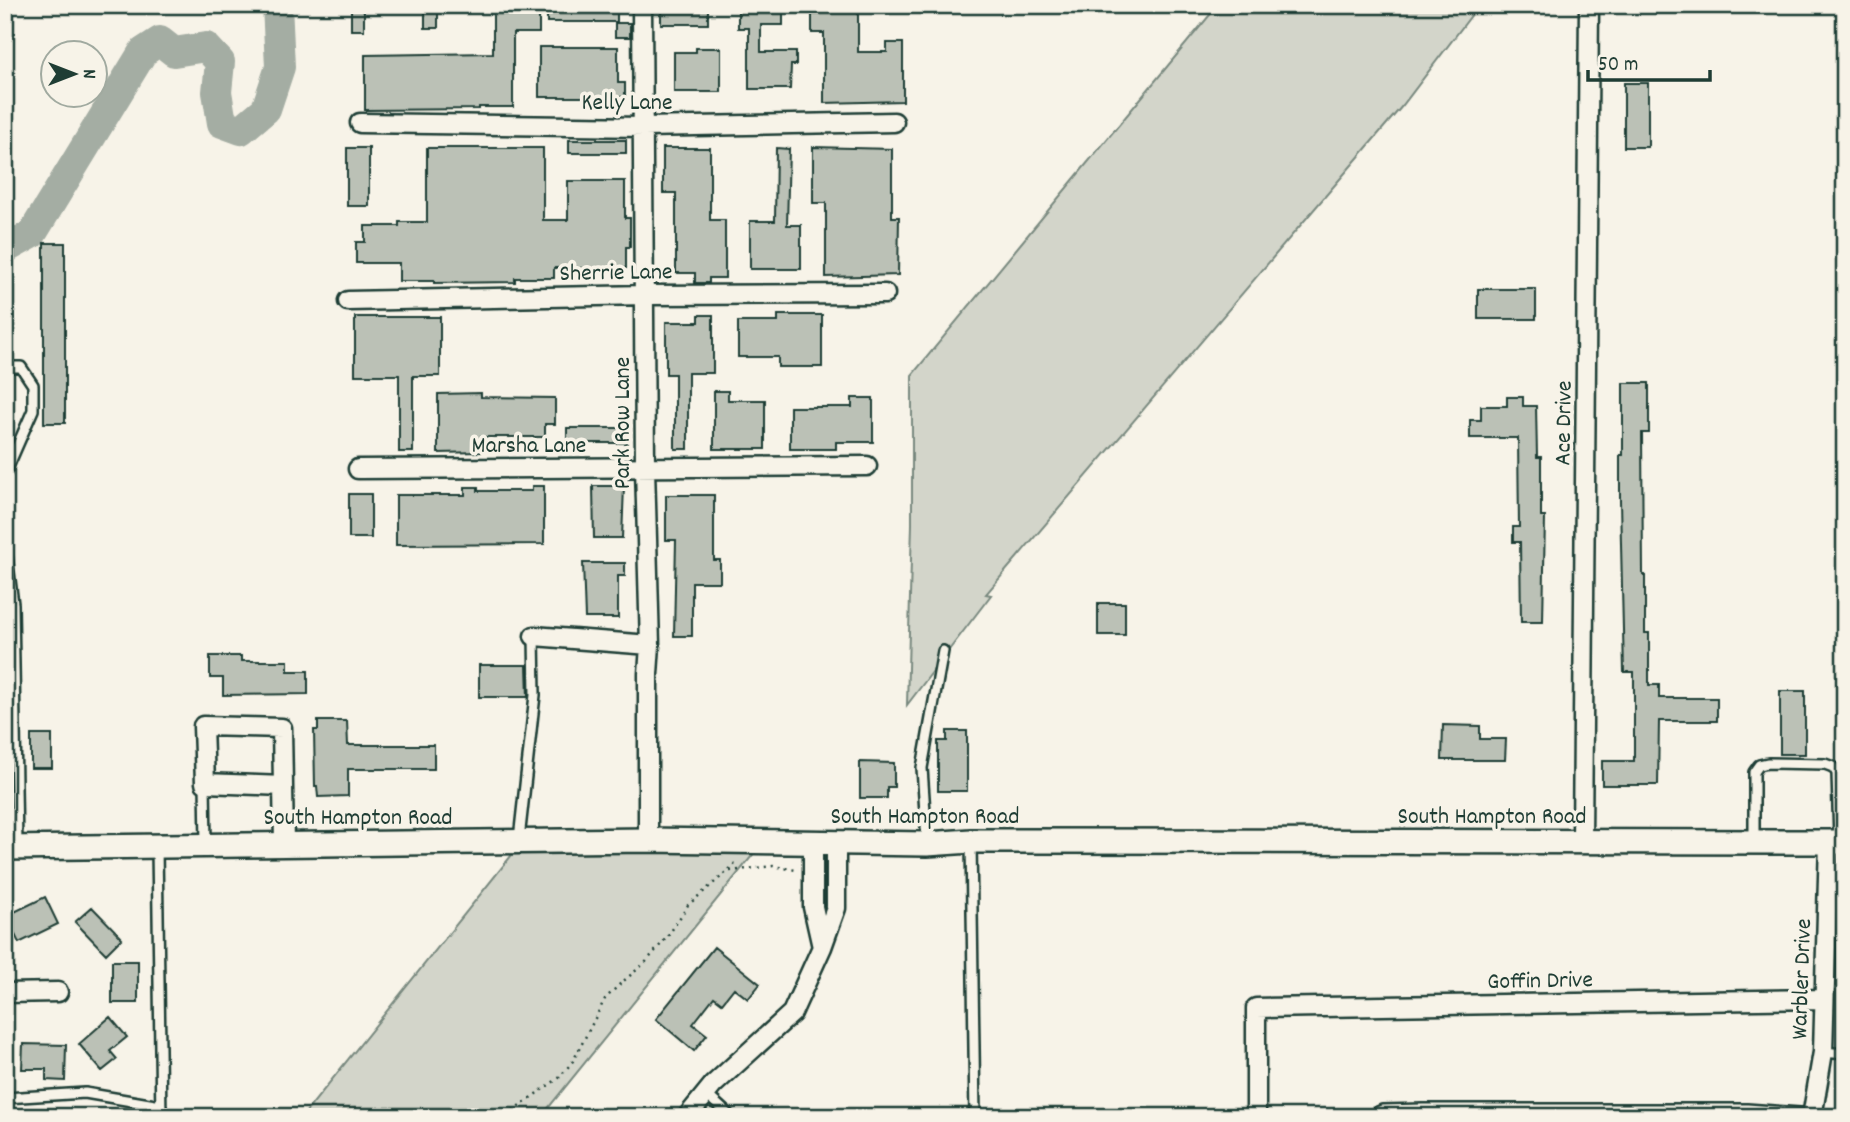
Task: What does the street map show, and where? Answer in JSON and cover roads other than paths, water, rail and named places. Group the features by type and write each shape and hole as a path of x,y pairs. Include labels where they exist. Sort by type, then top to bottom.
{"main road":[{"name":"South Hampton Road","path":"11,847 648,840 927,844 971,841 1837,842"}],"street":[{"name":"Park Row Lane","path":"642,5 645,468 650,645 648,840"},
{"name":"Ace Drive","path":"1582,841 1589,5"},
{"name":"Kelly Lane","path":"360,123 644,127 894,122"},
{"name":"Sherrie Lane","path":"348,301 645,295 885,294"},
{"name":"Marsha Lane","path":"358,468 867,466"},
{"path":"534,636 650,645"},
{"path":"283,786 205,783 203,726 282,728 284,843"},
{"path":"813,842 813,907 822,947"},
{"path":"687,1117 706,1094 792,1013 822,947 836,908 836,842"},
{"name":"Warbler Drive","path":"1813,1115 1823,1052 1824,999 1837,842"},
{"path":"5,993 58,992"},
{"name":"Goffin Drive","path":"1256,1117 1256,1007 1824,999"}],"lane":[{"path":"5,367 21,367 33,385 33,410 5,474"},
{"path":"5,539 13,604 11,847"},
{"path":"519,841 535,695 534,636"},
{"path":"927,844 922,768 943,651"},
{"path":"1754,842 1754,772 1759,765 1768,763 1825,764 1833,767 1836,773 1837,842"},
{"path":"205,783 206,845"},
{"path":"971,841 975,1117"},
{"path":"157,846 161,1117"},
{"path":"1823,1052 1845,1054"},
{"path":"5,1098 85,1093 161,1106"},
{"path":"706,1094 731,1117"},
{"path":"1367,1117 1382,1111 1423,1109 1747,1109 1813,1115"}],"waterway":[{"path":"5,249 32,234 143,52 160,41 174,52 206,47 220,62 217,92 222,123 241,130 266,109 280,67 277,5"}]}
